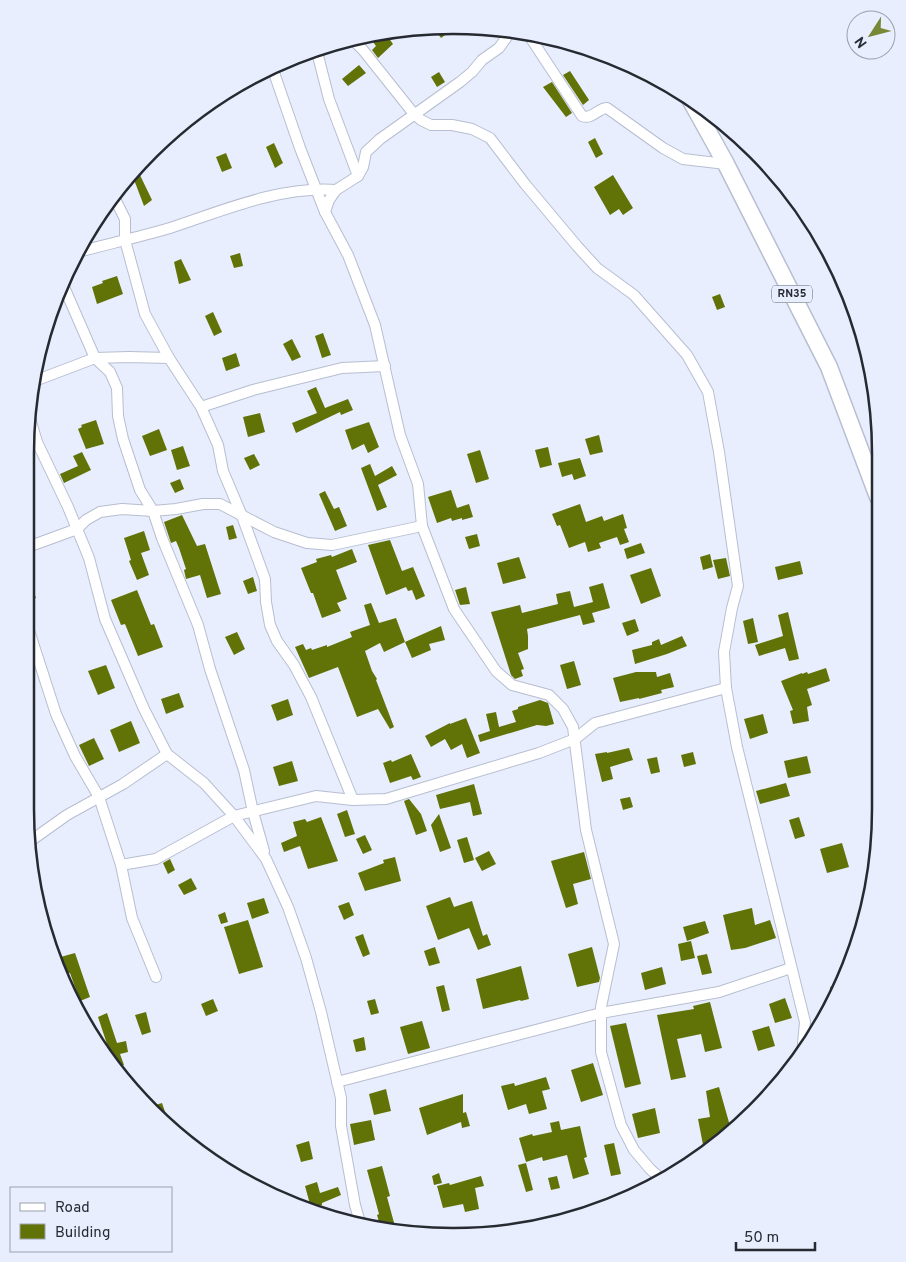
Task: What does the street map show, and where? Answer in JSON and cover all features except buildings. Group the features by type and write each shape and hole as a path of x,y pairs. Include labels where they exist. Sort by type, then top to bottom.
{"main road":[{"name":"RN35","path":"697,112 726,164 829,367 872,481"}],"street":[{"path":"325,212 329,200 336,190 358,176 363,167 366,152 380,139 472,72 482,60 499,48 507,37"},
{"path":"533,42 582,116 590,116 607,108 663,148 683,159 726,164"},
{"path":"358,45 421,120 431,125 452,125 472,128 490,138 525,184 577,246 597,268 634,295 687,355 708,392 738,586 724,652 726,688 737,747 805,1022 803,1040"},
{"path":"318,56 329,99 358,176"},
{"path":"274,74 325,212 348,254 375,325 400,435 418,484 422,526 454,609 496,671 512,685 549,695 563,709 573,727 586,830 614,944 601,1014 601,1052 621,1125 634,1150 657,1175"},
{"path":"86,250 169,228 236,205 316,189 336,190"},
{"path":"117,203 125,220 125,240 145,314 169,358 201,407 218,445 223,472 242,516 265,579 270,625 277,641 294,665 311,697 353,800"},
{"path":"66,292 94,358 110,372 117,388 118,416 123,439 140,490 154,511 162,538 198,625 210,668 244,770 266,859 288,907 306,958 341,1098 341,1126 359,1217"},
{"path":"41,379 94,358 129,356 169,358"},
{"path":"201,407 253,390 342,368 385,366"},
{"path":"35,434 89,558 105,620 144,708 167,754 204,783 234,816 266,859"},
{"path":"34,545 77,529 86,520 100,512 122,509 154,511 203,504 220,504 274,532 307,543 332,545 422,526"},
{"path":"34,646 56,714 75,756 99,798 121,865 132,918 156,977"},
{"path":"121,865 156,859 234,816 316,796 353,800 386,799 539,753 575,739 595,723 726,688"},
{"path":"35,838 67,815 123,784 167,754"},
{"path":"337,1082 601,1014 719,992 792,968"}]}
